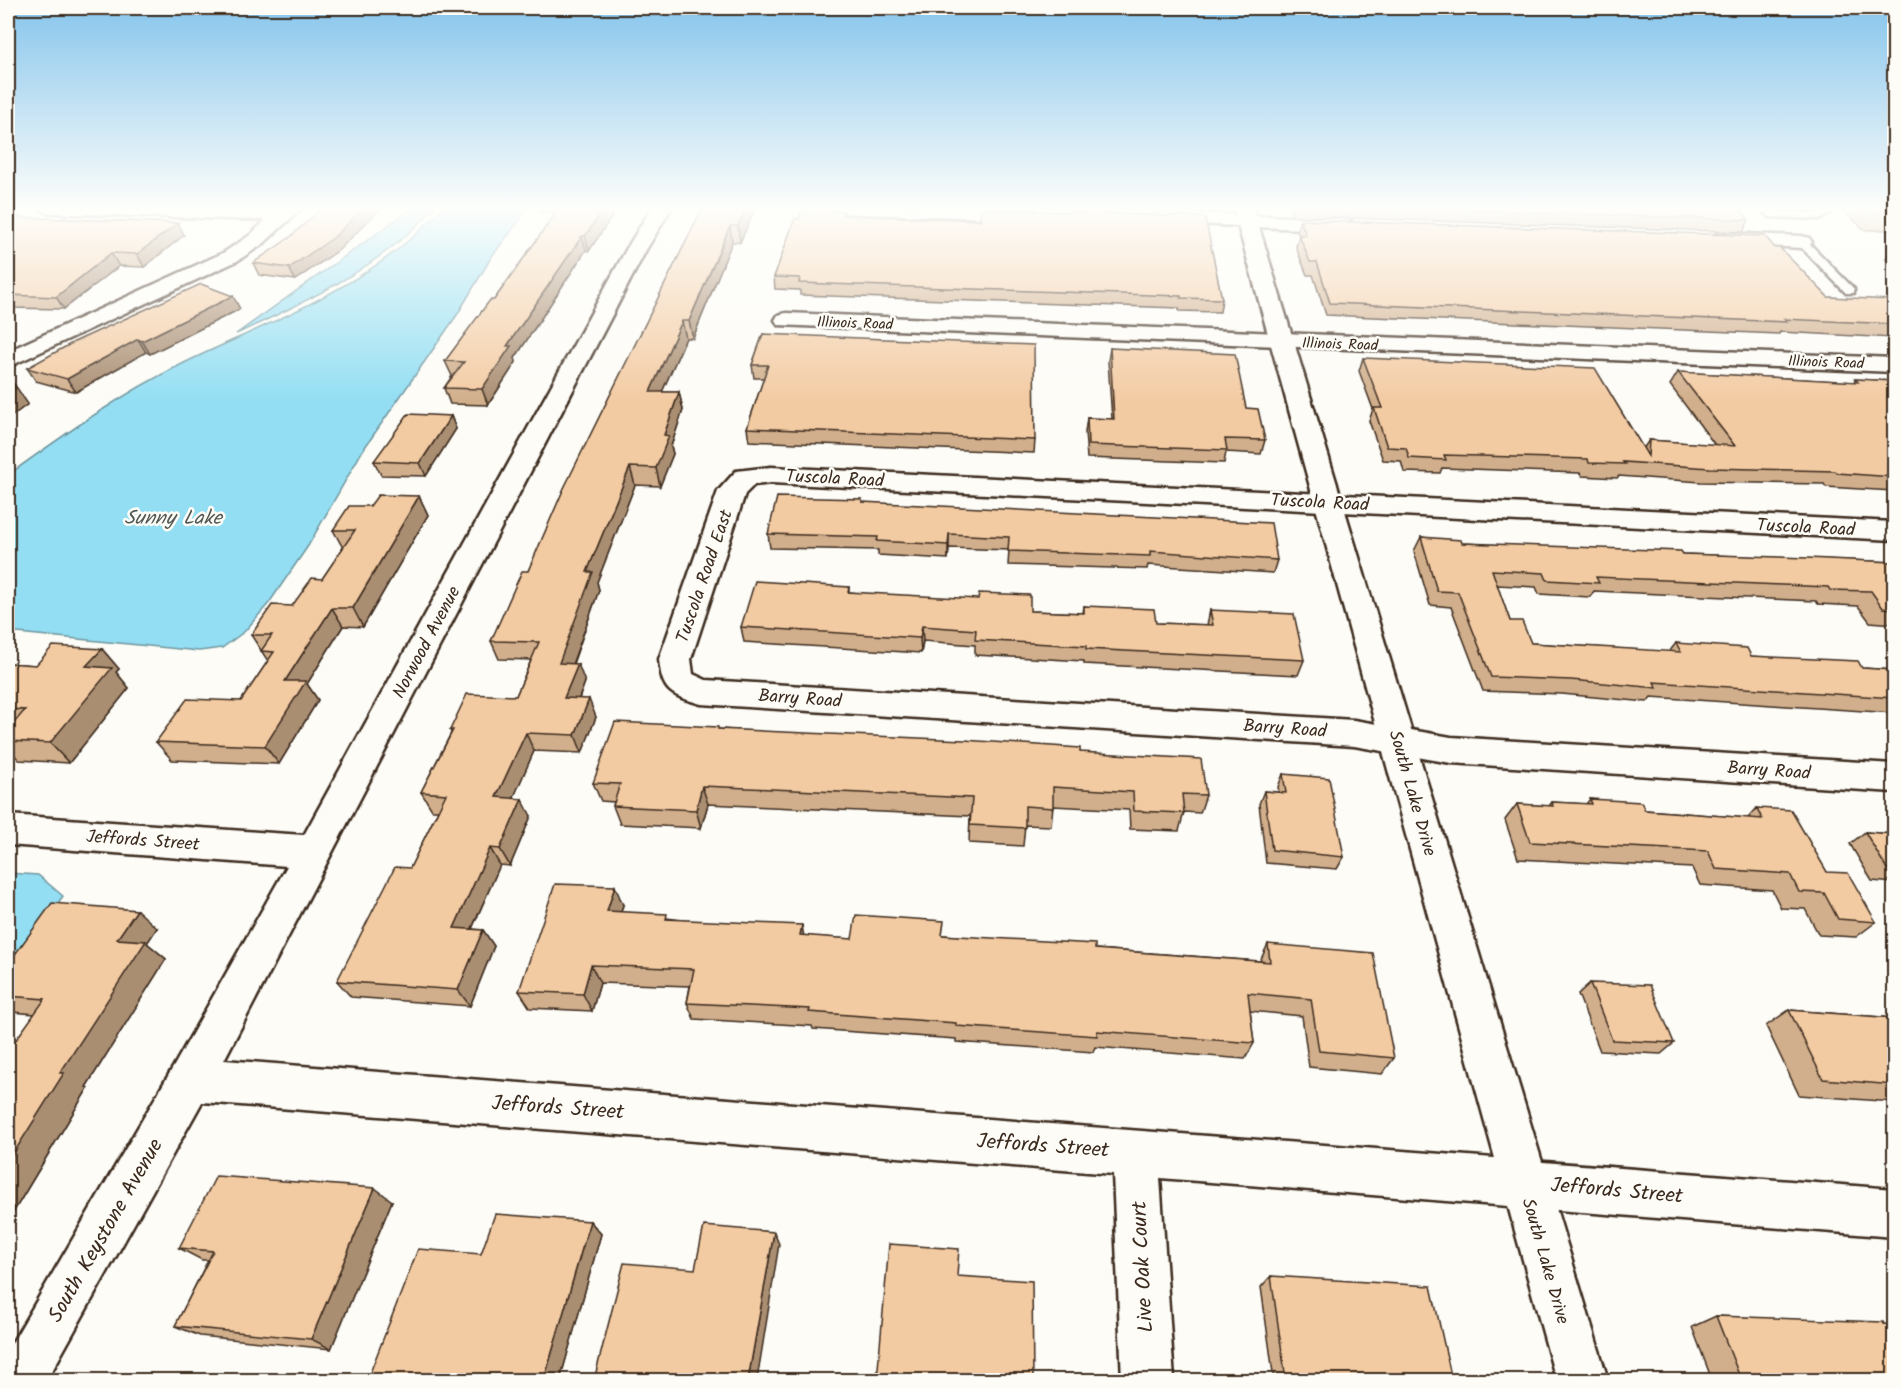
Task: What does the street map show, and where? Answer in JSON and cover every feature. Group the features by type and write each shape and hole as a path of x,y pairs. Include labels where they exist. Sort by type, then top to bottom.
{"street":[{"path":"8,360 198,272"},
{"name":"Norwood Avenue","path":"191,1078 624,272"},
{"name":"South Lake Drive","path":"1262,272 1581,1380"},
{"name":"Illinois Road","path":"786,320 1894,365"},
{"path":"8,337 52,339"},
{"name":"Tuscola Road","path":"746,477 771,475 1894,531"},
{"name":"Tuscola Road East","path":"677,680 675,659 728,502 732,491 746,477"},
{"name":"Barry Road","path":"677,680 701,692 1354,732 1451,750 1894,778"},
{"name":"Jeffords Street","path":"8,830 314,852"},
{"name":"Jeffords Street","path":"191,1078 1894,1213"},
{"name":"South Keystone Avenue","path":"19,1380 191,1078"},
{"name":"Live Oak Court","path":"1135,1153 1148,1380"}],"lane":[{"path":"1831,272 1850,291"}],"water":[{"path":"323,272 357,272 289,309 236,334"},
{"name":"Sunny Lake","path":"366,272 483,272 457,315 363,450 308,546 269,603 245,631 222,648 199,651 8,632 8,475 116,401 161,375 322,298"},
{"path":"8,873 38,875 63,896 8,969"}],"building":[{"path":"8,272 88,272 56,297 8,295"},
{"path":"514,272 558,272 507,346 511,346 482,389 444,388 464,362 445,361 490,300 494,300"},
{"path":"671,272 710,272 689,321 682,321 650,392 679,392 664,435 669,436 656,468 630,467 587,572 593,572 559,663 578,664 564,698 589,699 575,735 526,733 496,797 522,799 500,849 490,848 454,928 483,930 458,990 337,981 395,867 410,868 446,794 421,792 453,730 450,730 467,694 516,696 539,642 491,641 522,571 528,571 564,488"},
{"path":"776,272 1216,272 1222,299 799,283 800,278 774,277"},
{"path":"1320,272 1803,272 1828,297 1893,300 1894,324 1784,319 1787,322 1330,303"},
{"path":"201,284 233,296 142,341 138,339 67,379 27,368 74,342"},
{"path":"763,334 1034,345 1035,440 747,428 768,365 752,365"},
{"path":"1110,348 1235,354 1246,408 1258,409 1265,440 1225,439 1227,450 1088,445 1087,418 1114,419"},
{"path":"1363,358 1595,368 1648,456 1649,440 1735,446 1678,372 1858,382 1855,379 1894,381 1894,477 1835,471 1710,468 1623,462 1625,464 1589,463 1588,459 1444,455 1446,460 1409,458 1406,448 1387,447 1374,408 1382,408"},
{"path":"8,375 16,388 8,394"},
{"path":"408,414 451,416 420,463 374,461"},
{"path":"378,495 419,496 353,608 332,608 285,681 306,681 265,746 156,742 187,699 241,701 274,652 261,651 272,635 251,635 272,605 292,606 312,578 322,579 355,530 333,530 349,506 370,506"},
{"path":"777,497 862,499 862,502 1271,523 1277,560 1150,551 1150,556 1008,551 1009,537 949,534 948,545 877,541 878,537 768,534"},
{"path":"1421,537 1461,540 1462,543 1894,562 1894,609 1883,608 1871,591 1830,590 1828,587 1596,577 1599,583 1547,580 1544,573 1492,570 1510,621 1522,621 1531,643 1681,652 1676,643 1747,648 1751,656 1858,661 1862,668 1894,670 1894,698 1654,682 1657,688 1571,680 1491,677 1458,592 1437,591"},
{"path":"755,581 849,587 848,592 978,599 979,593 1030,595 1030,611 1084,613 1084,606 1154,609 1156,623 1213,625 1210,610 1294,614 1304,660 1086,649 1086,646 975,640 976,630 922,626 920,638 741,627"},
{"path":"53,646 102,649 86,666 112,668 50,743 8,741 8,730 25,710 8,709 8,663 36,665"},
{"path":"615,722 964,740 1080,748 1080,752 1201,759 1206,795 1182,794 1184,813 1134,811 1133,792 1053,787 1053,808 1025,806 1025,828 970,825 972,798 702,786 696,810 613,806 620,784 593,783"},
{"path":"1283,774 1329,778 1344,857 1272,850 1264,791 1286,793"},
{"path":"1590,799 1641,802 1645,810 1762,819 1757,808 1791,810 1827,872 1848,873 1876,922 1838,919 1824,893 1799,892 1790,874 1716,869 1708,851 1530,842 1517,804 1553,806 1552,802 1592,804"},
{"path":"1865,832 1894,834 1894,869 1887,869"},
{"path":"555,884 615,886 607,911 667,914 666,919 802,925 800,935 852,939 856,915 944,921 942,935 1095,944 1095,949 1270,962 1268,944 1373,953 1394,1058 1319,1051 1311,999 1248,993 1254,1043 1097,1031 1097,1036 956,1026 956,1023 809,1012 810,1009 687,1003 694,969 591,965 583,994 519,991"},
{"path":"52,903 137,910 117,939 146,941 60,1073 64,1073 8,1162 8,1051 45,999 8,996 8,964"},
{"path":"1590,983 1650,985 1674,1043 1612,1040"},
{"path":"1789,1010 1894,1018 1894,1085 1823,1079"},
{"path":"216,1176 375,1188 311,1339 175,1326 213,1251 179,1248"},
{"path":"495,1214 590,1221 544,1380 368,1378 418,1249 481,1254"},
{"path":"704,1226 774,1232 748,1380 594,1380 624,1263 695,1269"},
{"path":"889,1244 959,1249 957,1276 1032,1281 1033,1380 877,1380"},
{"path":"1271,1276 1431,1286 1452,1380 1286,1380"},
{"path":"1716,1316 1883,1322 1894,1325 1894,1380 1741,1380"}]}
